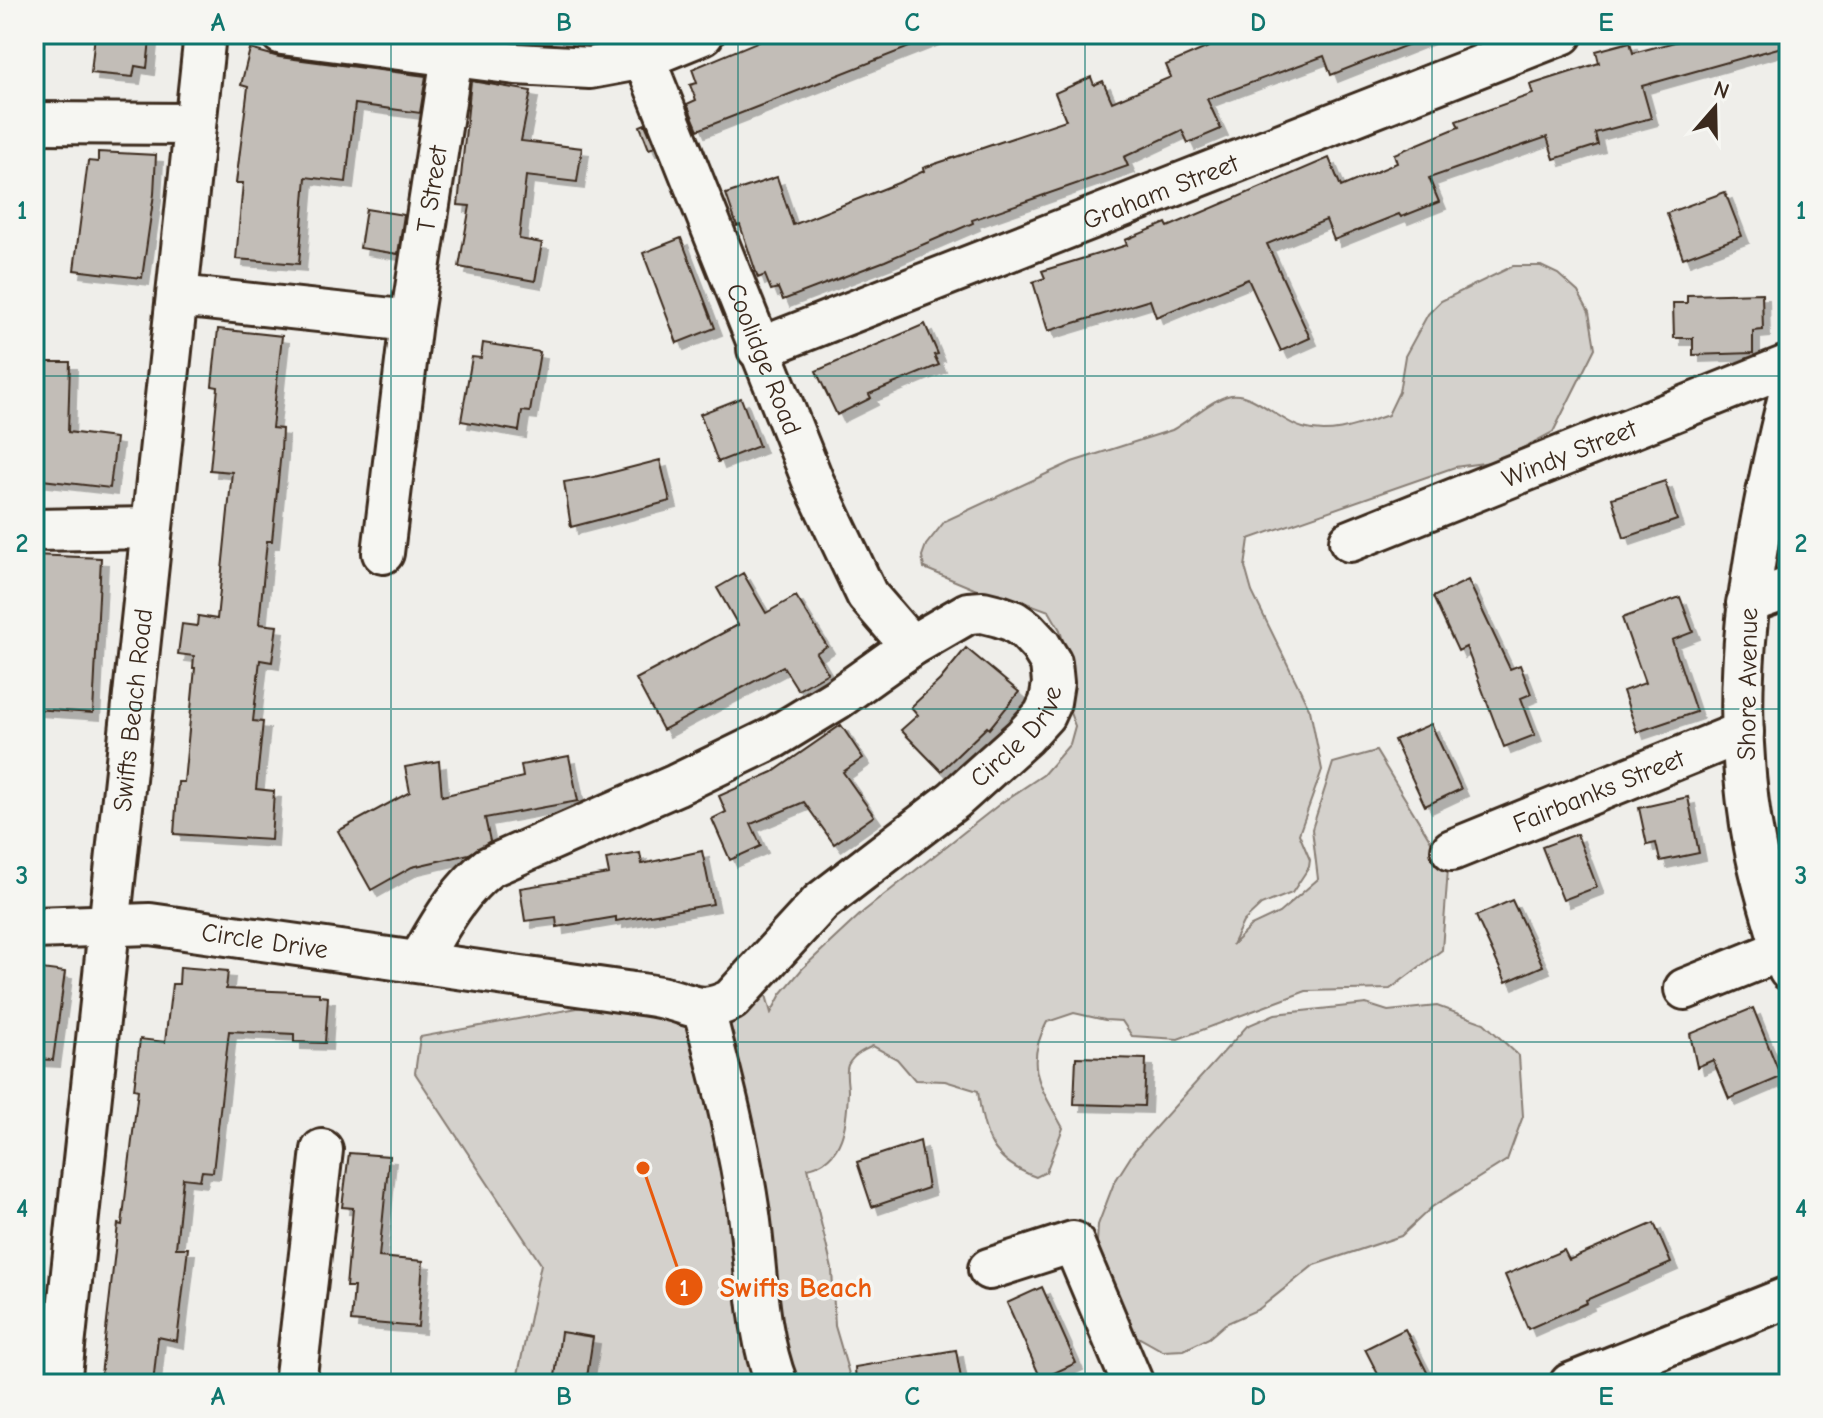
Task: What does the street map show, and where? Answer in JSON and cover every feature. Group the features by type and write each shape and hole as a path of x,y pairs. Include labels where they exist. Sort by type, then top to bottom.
{"street":[{"name":"Swifts Beach Road","path":"60,1384 50,1330 111,927 205,34"},
{"path":"282,34 516,64 590,68 644,58 703,34"},
{"name":"Graham Street","path":"758,349 1562,34"},
{"name":"T Street","path":"383,553 411,321 452,56"},
{"name":"Coolidge Road","path":"644,58 813,481 867,595 911,646"},
{"path":"34,123 195,124"},
{"path":"178,296 411,321"},
{"name":"Windy Street","path":"1350,541 1789,365"},
{"name":"Shore Avenue","path":"1787,956 1761,879 1754,845 1745,775 1742,667 1747,603 1760,520 1789,396"},
{"path":"34,530 151,528"},
{"path":"1747,603 1789,588"},
{"name":"Circle Drive","path":"34,928 150,924 653,996 704,1010 731,1000 821,902 954,800 1024,737 1044,715 1050,702 1053,683 1051,663 1040,645 1013,621 983,612 968,613 911,646 837,699 773,738 676,785 489,867 469,883 448,909 419,961"},
{"name":"Fairbanks Street","path":"1452,850 1743,732"},
{"path":"1685,989 1787,956"},
{"path":"704,1010 726,1087 749,1213 758,1302 777,1384"},
{"path":"295,1384 322,1150"},
{"path":"989,1269 1073,1242 1133,1384"},
{"path":"1570,1384 1789,1297"}],"shaded area":[{"path":"1513,266 1541,266 1558,274 1578,292 1589,312 1595,348 1553,432 1498,461 1455,467 1249,539 1245,567 1252,592 1310,710 1322,770 1299,834 1310,860 1309,867 1292,893 1261,905 1243,922 1232,945 1251,926 1279,913 1318,879 1312,829 1333,763 1376,751 1448,869 1442,950 1390,989 1306,991 1178,1039 1132,1036 1122,1021 1074,1013 1047,1022 1036,1052 1036,1065 1042,1088 1063,1128 1046,1172 1036,1177 1009,1163 992,1145 983,1121 978,1091 945,1081 915,1080 897,1059 873,1046 848,1065 846,1116 836,1149 829,1158 808,1168 832,1269 835,1326 852,1384 516,1384 541,1264 415,1073 420,1037 599,1004 751,1006 766,995 771,1013 781,994 803,968 864,911 1001,803 1043,775 1070,744 1075,726 1069,710 1067,656 1060,630 1049,611 1027,603 1003,601 924,568 922,556 926,545 945,521 1072,462 1172,430 1215,401 1231,395 1248,398 1294,425 1314,430 1346,428 1388,415 1399,392 1405,356 1428,314 1441,301"},
{"path":"1366,1004 1388,1011 1437,1006 1484,1023 1519,1056 1523,1116 1507,1160 1432,1207 1401,1236 1314,1265 1259,1309 1225,1324 1209,1338 1184,1350 1163,1351 1115,1324 1095,1275 1098,1225 1114,1183 1135,1150 1247,1026 1275,1014"}],"building":[{"path":"95,34 136,34 136,37 150,39 147,68 135,66 133,77 91,73"},
{"path":"776,34 934,34 935,37 698,130 687,104 696,100 690,85 697,83 692,69"},
{"path":"1239,34 1430,36 1331,75 1324,56 1207,99 1221,129 1188,143 1182,130 1124,157 1128,166 972,220 973,223 885,261 783,300 778,288 771,290 765,275 758,278 726,194 777,177 793,225 898,183 924,171 923,168 1066,120 1055,93 1091,77 1094,85 1103,81 1112,102 1171,77 1166,65"},
{"path":"1705,34 1789,34 1789,45 1642,86 1651,118 1595,133 1598,145 1554,159 1547,137 1429,178 1439,202 1401,217 1399,214 1334,240 1326,220 1267,244 1310,338 1281,351 1248,279 1156,317 1150,300 1048,331 1033,282 1045,278 1042,271 1127,245 1125,240 1166,223 1168,227 1329,158 1341,187 1397,163 1394,154 1459,127 1456,121 1533,94 1530,85 1599,63 1596,51 1630,42 1633,53"},
{"path":"250,49 279,57 426,76 420,113 355,104 346,182 306,177 299,264 236,259 243,183 236,183 248,87 241,85"},
{"path":"471,81 531,91 521,141 582,148 577,182 526,176 519,239 542,243 535,281 459,267 470,206 458,205"},
{"path":"645,124 655,147 649,149 640,126"},
{"path":"98,152 156,155 154,194 142,278 74,270 88,161 98,162"},
{"path":"1725,192 1742,236 1683,258 1667,213"},
{"path":"366,209 404,215 398,254 360,248"},
{"path":"681,238 715,328 677,343 643,253"},
{"path":"1762,293 1763,330 1753,331 1753,353 1693,355 1693,338 1674,338 1673,303 1687,303 1687,295"},
{"path":"925,324 938,354 934,355 939,365 869,394 871,398 837,415 816,371"},
{"path":"218,329 282,336 272,428 282,429 281,451 272,541 267,541 259,624 277,626 272,662 260,660 253,721 263,722 256,789 274,791 271,840 174,834 178,782 184,782 195,668 194,656 178,654 182,624 197,626 198,616 217,619 232,472 210,470 218,387 212,386"},
{"path":"483,343 540,352 530,412 522,411 519,431 461,421 472,357 481,358"},
{"path":"34,362 70,362 68,432 116,438 110,488 34,479"},
{"path":"741,398 759,446 718,462 700,414"},
{"path":"660,460 670,501 571,527 564,482"},
{"path":"1665,481 1677,520 1624,538 1612,498"},
{"path":"34,555 101,558 93,713 34,709"},
{"path":"743,573 766,613 796,596 827,646 816,653 828,673 798,690 783,666 663,730 636,679 738,625 717,588"},
{"path":"1468,580 1510,669 1520,665 1531,694 1521,698 1535,735 1504,747 1466,647 1458,651 1433,597"},
{"path":"1680,597 1693,632 1672,640 1696,712 1637,732 1623,691 1645,683 1622,618"},
{"path":"966,648 1019,692 989,729 987,727 941,771 901,730 918,715 911,707 940,680"},
{"path":"1431,724 1461,789 1425,806 1394,740"},
{"path":"841,725 863,758 843,772 874,816 834,844 804,802 751,824 761,846 730,860 712,819 726,812 719,796 773,772"},
{"path":"569,756 578,801 485,818 490,841 469,854 412,867 371,890 338,831 410,792 405,767 439,761 442,796 523,777 521,765"},
{"path":"1688,797 1699,853 1660,861 1656,843 1647,845 1639,808"},
{"path":"1577,834 1597,887 1563,900 1542,847"},
{"path":"702,851 713,904 616,921 616,917 557,927 556,917 525,921 520,888 609,874 606,859 640,853 642,864"},
{"path":"1512,900 1543,966 1506,982 1476,916"},
{"path":"180,967 228,971 226,989 319,993 319,996 328,997 325,1043 294,1042 294,1034 229,1031 213,1172 202,1171 200,1180 183,1178 176,1248 188,1248 177,1341 158,1337 153,1384 100,1384 118,1224 122,1225 138,1090 134,1089 140,1039 165,1042 172,984 179,984"},
{"path":"34,968 65,972 53,1060 34,1059"},
{"path":"1753,1008 1781,1077 1729,1099 1713,1060 1697,1067 1690,1034"},
{"path":"1076,1057 1146,1059 1144,1106 1074,1104"},
{"path":"920,1141 928,1188 872,1207 857,1162"},
{"path":"349,1153 389,1156 379,1257 423,1261 418,1327 351,1321 354,1287 346,1287 353,1208 342,1207"},
{"path":"1654,1223 1671,1263 1528,1329 1505,1275 1564,1250 1569,1260"},
{"path":"1042,1287 1076,1363 1041,1379 1007,1303"},
{"path":"1405,1329 1433,1384 1383,1384 1365,1349"},
{"path":"561,1332 593,1337 586,1384 554,1384"},
{"path":"956,1350 962,1384 856,1384 855,1367"}],"place":[{"name":"Swifts Beach","path":"643,1168"}]}
